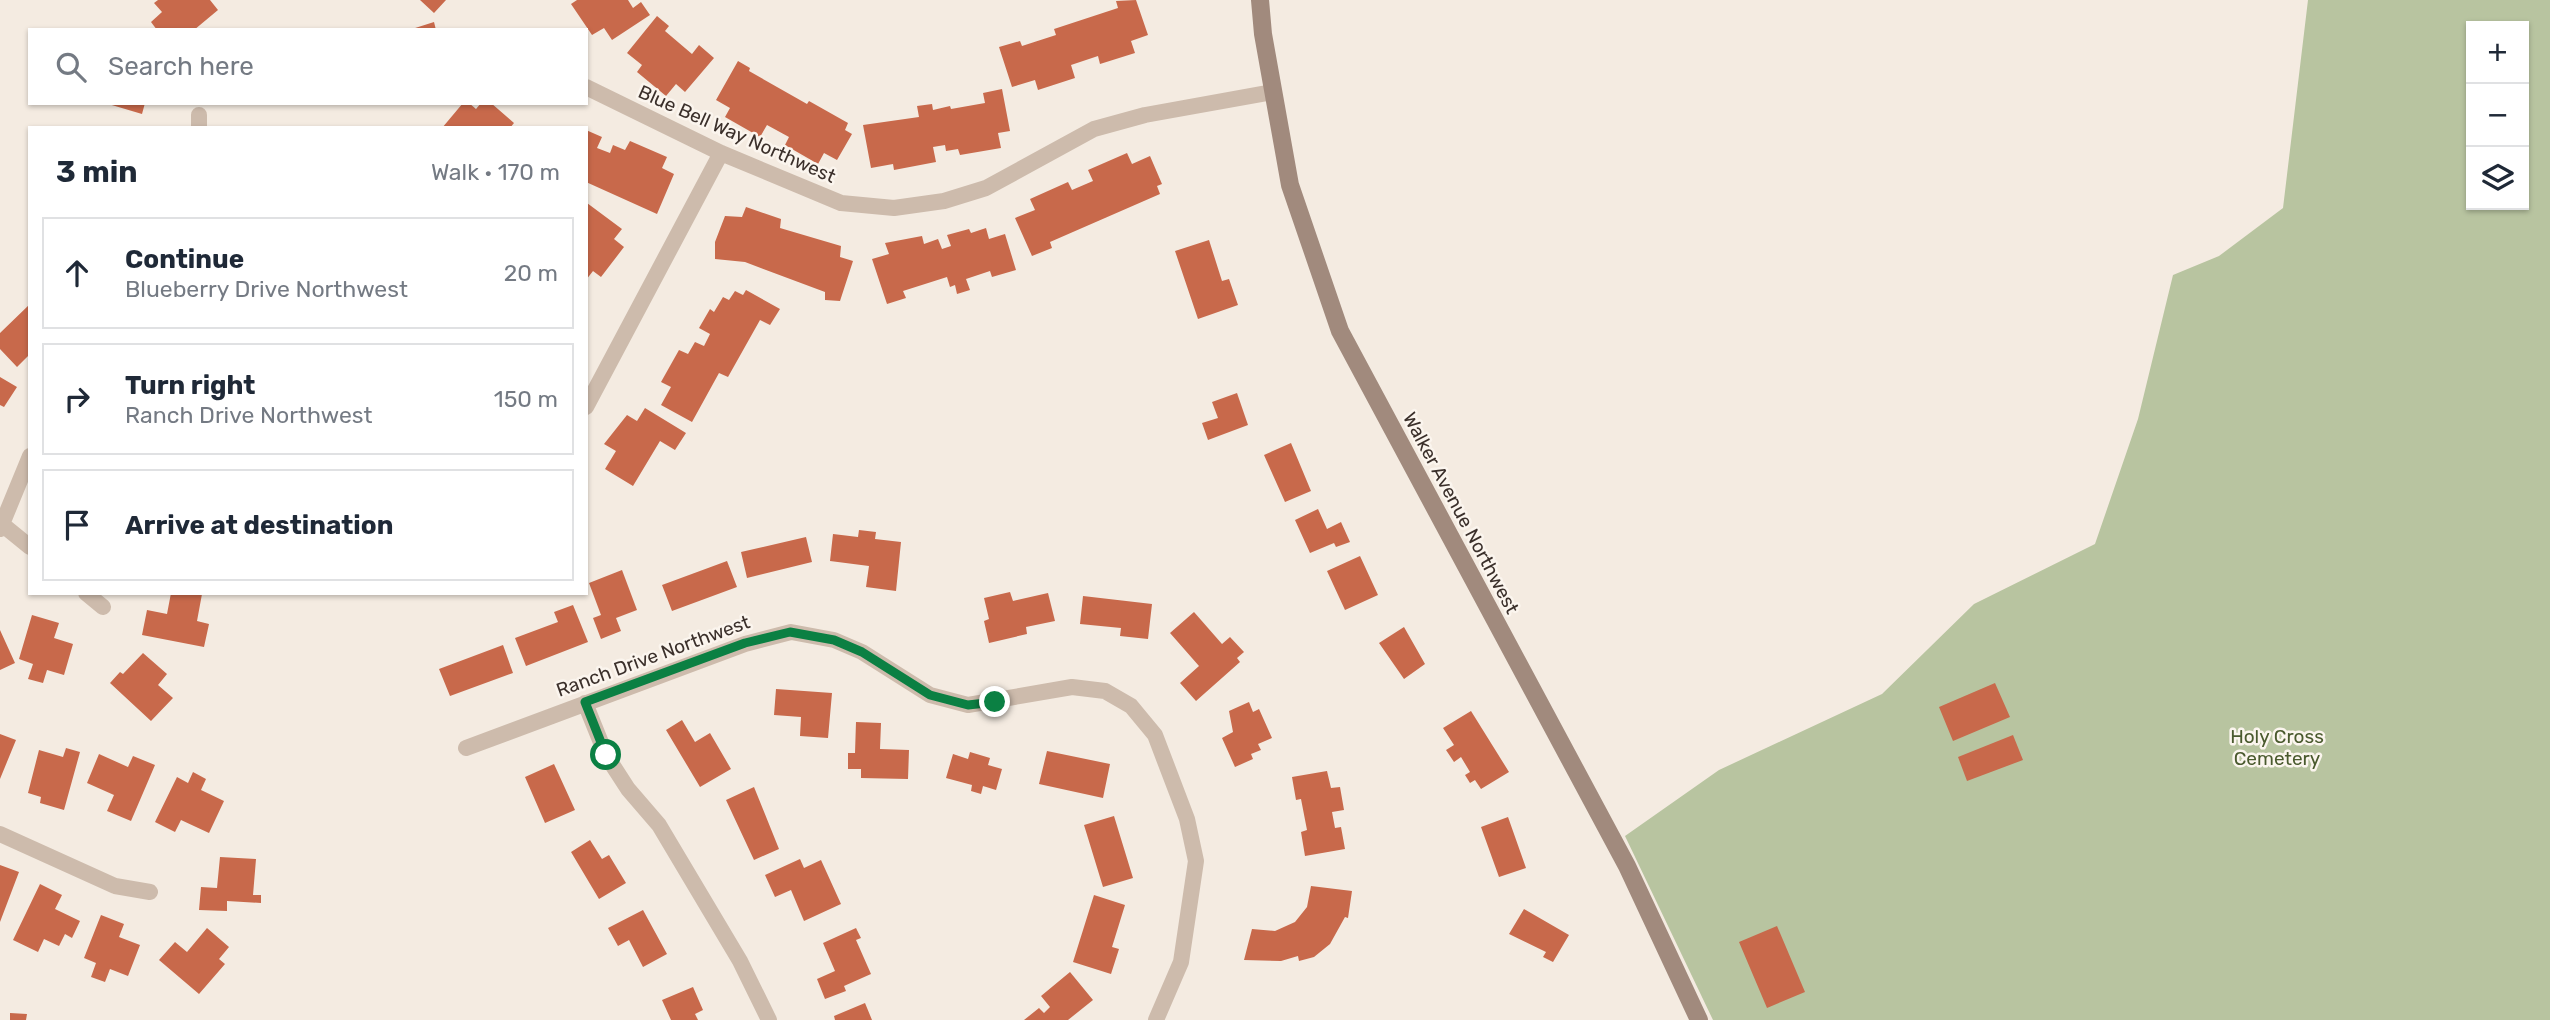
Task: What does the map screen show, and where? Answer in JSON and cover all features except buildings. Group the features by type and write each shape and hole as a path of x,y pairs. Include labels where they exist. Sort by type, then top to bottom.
{"main road":[{"name":"Walker Avenue Northwest","path":"1260,0 1272,92 1290,185 1340,331 1627,866 1699,1020"}],"street":[{"name":"Blue Bell Way Northwest","path":"588,88 720,153 841,204 894,208 944,201 986,188 1094,129 1144,115 1272,92"},
{"path":"588,403 720,153"},
{"path":"28,461 1,527 28,546"},
{"path":"88,595 103,607"},
{"name":"Ranch Drive Northwest","path":"466,748 745,643 790,632 834,640 862,652 930,695 968,705 1072,687 1105,691 1131,706 1155,735 1187,819 1196,861 1181,962 1156,1020"},
{"path":"585,702 606,755 628,789 659,825 740,961 769,1020"},
{"path":"0,834 16,838 115,886 150,892"}],"green space":[{"name":"Holy Cross Cemetery","path":"2308,0 2550,0 2550,1020 1713,1020 1625,836 1719,770 1882,694 1974,604 2095,544 2138,419 2173,275 2219,256 2283,208"}],"route":[{"path":"606,755 585,702 745,643 790,632 834,640 862,652 930,695 968,705 995,702"}]}
